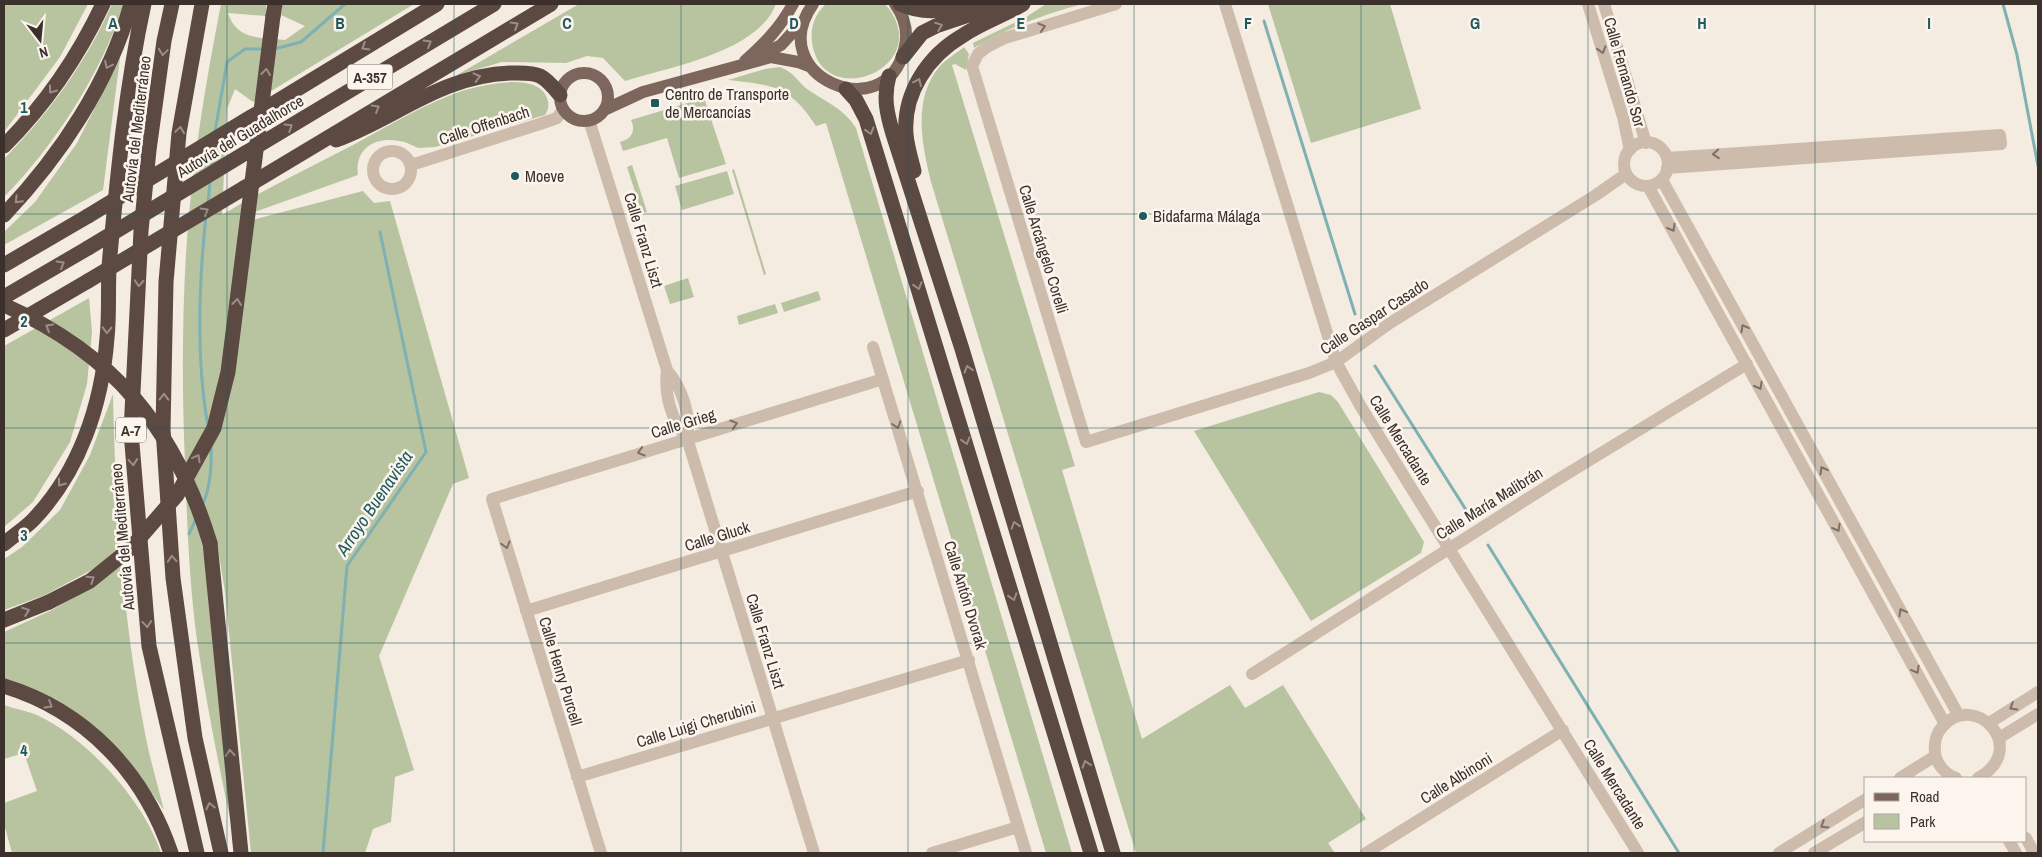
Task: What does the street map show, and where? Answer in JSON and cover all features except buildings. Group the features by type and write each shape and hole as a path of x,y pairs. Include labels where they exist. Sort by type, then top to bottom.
{"highway":[{"path":"4,146 48,96 80,51 103,4"},
{"path":"4,215 27,191 72,130 100,83 123,33 131,4"},
{"path":"4,544 33,519 65,478 88,432 101,391 107,337 109,264 122,131 144,4"},
{"name":"Autovía del Mediterráneo","path":"172,4 164,40 149,150 142,231 131,432 149,646 197,853"},
{"name":"A-7","path":"202,4 179,133 166,282 163,428 173,578 195,738 221,853"},
{"name":"Autovía del Guadalhorce","path":"4,265 437,4"},
{"name":"Autovía del Guadalhorce","path":"4,297 494,4"},
{"path":"4,330 551,4"},
{"path":"900,4 925,12 939,12 968,4"},
{"path":"903,57 922,33 936,26 1002,4"},
{"path":"931,248 906,133 909,101 920,76 936,55 962,36 1022,4"},
{"path":"4,620 48,602 90,580 131,548 177,495 214,428 228,372 274,10"},
{"path":"304,151 354,133 433,92 488,74 523,72 540,76 562,102"},
{"path":"889,76 886,89 886,110 931,248 1113,853"},
{"path":"846,89 856,100 866,120 1091,852"},
{"path":"4,305 35,319 65,336 109,372 146,412 168,444 190,485 210,543 241,853"},
{"path":"4,686 42,701 68,717 86,729 124,765 160,822 171,853"},
{"path":"1100,811 1116,835 1122,853"}],"main road":[{"path":"743,63 771,38 783,24 792,4"},
{"path":"743,63 781,45 804,20 813,4"},
{"path":"804,20 802,44 811,67 826,82 846,89 869,87 889,76 903,57 906,42 906,26 895,4"},
{"path":"643,92 622,92 590,74 582,73 567,80 562,102 574,119 589,120 604,110 643,92 743,63 772,57 791,60 811,67"},
{"path":"603,83 608,96 604,110"}],"street":[{"name":"Calle Arcángelo Corelli","path":"1086,442 972,66 982,50 1005,38 1116,4"},
{"name":"Calle Mercadante","path":"1225,4 1336,362 1361,407 1638,853"},
{"name":"Calle Fernando Sor","path":"1588,4 1623,117 1630,150"},
{"name":"Calle Fernando Sor","path":"1604,4 1646,143"},
{"name":"Calle Offenbach","path":"411,165 557,118 562,102"},
{"name":"Calle Franz Liszt","path":"589,120 667,370 664,387 677,426 687,438 814,853"},
{"path":"2000,135 2001,144 1667,163 2000,135"},
{"path":"1662,180 1648,186 1642,186 1633,182 1626,174 1624,162 1630,150 1640,144 1656,145 1667,163 1662,180 1959,716"},
{"name":"Calle Gaspar Casado","path":"1086,442 1309,373 1336,362 1390,322 1596,196 1626,174"},
{"path":"1648,186 1945,724"},
{"name":"Calle Antón Dvorak","path":"873,347 1026,853"},
{"name":"Calle María Malibrán","path":"1252,674 1450,548 1747,364"},
{"name":"Calle Grieg","path":"492,499 883,379"},
{"name":"Calle Gluck","path":"526,611 918,491"},
{"name":"Calle Henry Purcell","path":"492,499 601,853"},
{"name":"Calle Luigi Cherubini","path":"577,777 969,660"},
{"path":"1988,723 2038,692"},
{"path":"1999,738 2038,714"},
{"path":"1946,776 1935,756 1936,739 1945,724 1959,716 1975,716 1988,723 1999,738 1999,756 1987,776"},
{"name":"Calle Albinoni","path":"1366,853 1563,730"},
{"path":"1902,777 1935,756"},
{"path":"1779,853 1864,800"},
{"path":"1814,853 1864,823"},
{"path":"932,853 1018,827"},
{"path":"2027,840 2034,853"},
{"path":"2010,842 2016,853"}],"green space":[{"path":"4,4 88,4 60,57 4,132"},
{"path":"112,4 124,4 114,31 89,82 41,154 4,197 4,159 36,124 65,86 90,47"},
{"path":"221,4 266,4 266,16 228,13 237,29 244,33 259,38 285,40 305,26 281,15 282,4 414,4 253,102 235,89 227,109 222,215 270,187 406,116 462,91 493,84 518,82 538,88 545,94 548,102 548,110 545,115 435,147 419,148 395,140 377,142 364,150 358,165 358,175 241,217 241,223 363,191 374,203 390,201 469,478 453,484 379,656 414,770 395,777 391,822 373,829 365,853 251,853 225,592 217,543 202,544 211,595 231,823 204,686 194,618 189,551 183,410 184,306 188,223 195,160"},
{"path":"579,4 776,4 766,21 751,34 732,46 688,63 625,81 603,58 587,56 566,63 502,62 457,75"},
{"path":"826,4 885,4 898,26 898,46 888,63 873,74 854,78 835,76 820,64 812,42 812,31 816,16"},
{"path":"1046,4 1082,4 1026,22 974,48 973,43 1026,17"},
{"path":"1268,4 1390,4 1421,109 1311,143"},
{"path":"964,47 969,54 966,70 955,64 952,65 1075,466 1062,470 1142,739 1230,685 1245,708 1283,685 1366,819 1328,843 1335,853 1136,853 928,168 922,122 922,107 926,92 931,79 940,66"},
{"path":"120,58 103,190 4,245 4,232 35,202 77,143"},
{"path":"780,67 792,74 807,89 840,110 856,128 1072,853 1046,853 826,123 816,126 798,103 780,90 769,86 728,80 765,69"},
{"path":"704,98 726,164 679,178 667,138 623,151 620,142 632,134 631,120"},
{"path":"632,165 647,212 642,213 627,167"},
{"path":"734,169 766,274 764,275 732,170"},
{"path":"727,171 734,194 682,210 675,186"},
{"path":"688,278 694,297 670,304 664,286"},
{"path":"818,291 821,300 784,312 781,303"},
{"path":"89,298 92,332 87,384 70,442 33,502 4,527 4,346"},
{"path":"775,304 778,313 739,325 737,316"},
{"path":"1319,392 1331,395 1338,402 1424,542 1421,553 1311,621 1194,431"},
{"path":"113,394 118,520 125,604 146,738 164,810 126,757 83,718 4,680 4,632 52,610 85,591 95,568 45,595 4,610 4,559 22,547 60,510 90,455"},
{"path":"4,705 37,715 76,739 112,774 128,793 153,833 161,853 12,853 4,824 4,803 37,791 24,753 4,759"}],"waterway":[{"path":"274,49 301,42 345,4"},
{"path":"2003,4 2017,55 2038,166"},
{"path":"1264,21 1355,314"},
{"path":"215,132 227,62 245,49 265,49"},
{"path":"212,167 214,146"},
{"path":"208,204 210,181"},
{"path":"206,215 200,294 200,348 208,426"},
{"name":"Arroyo Buenavista","path":"323,853 347,566 426,452 380,232"},
{"path":"1375,366 1468,513"},
{"path":"202,506 210,476 211,444"},
{"path":"189,534 196,519"},
{"path":"1488,545 1679,853"}],"place":[{"name":"Centro de Transporte de Mercancías","path":"655,103"},
{"name":"Moeve","path":"515,176"},
{"name":"Bidafarma Málaga","path":"1143,216"}]}
